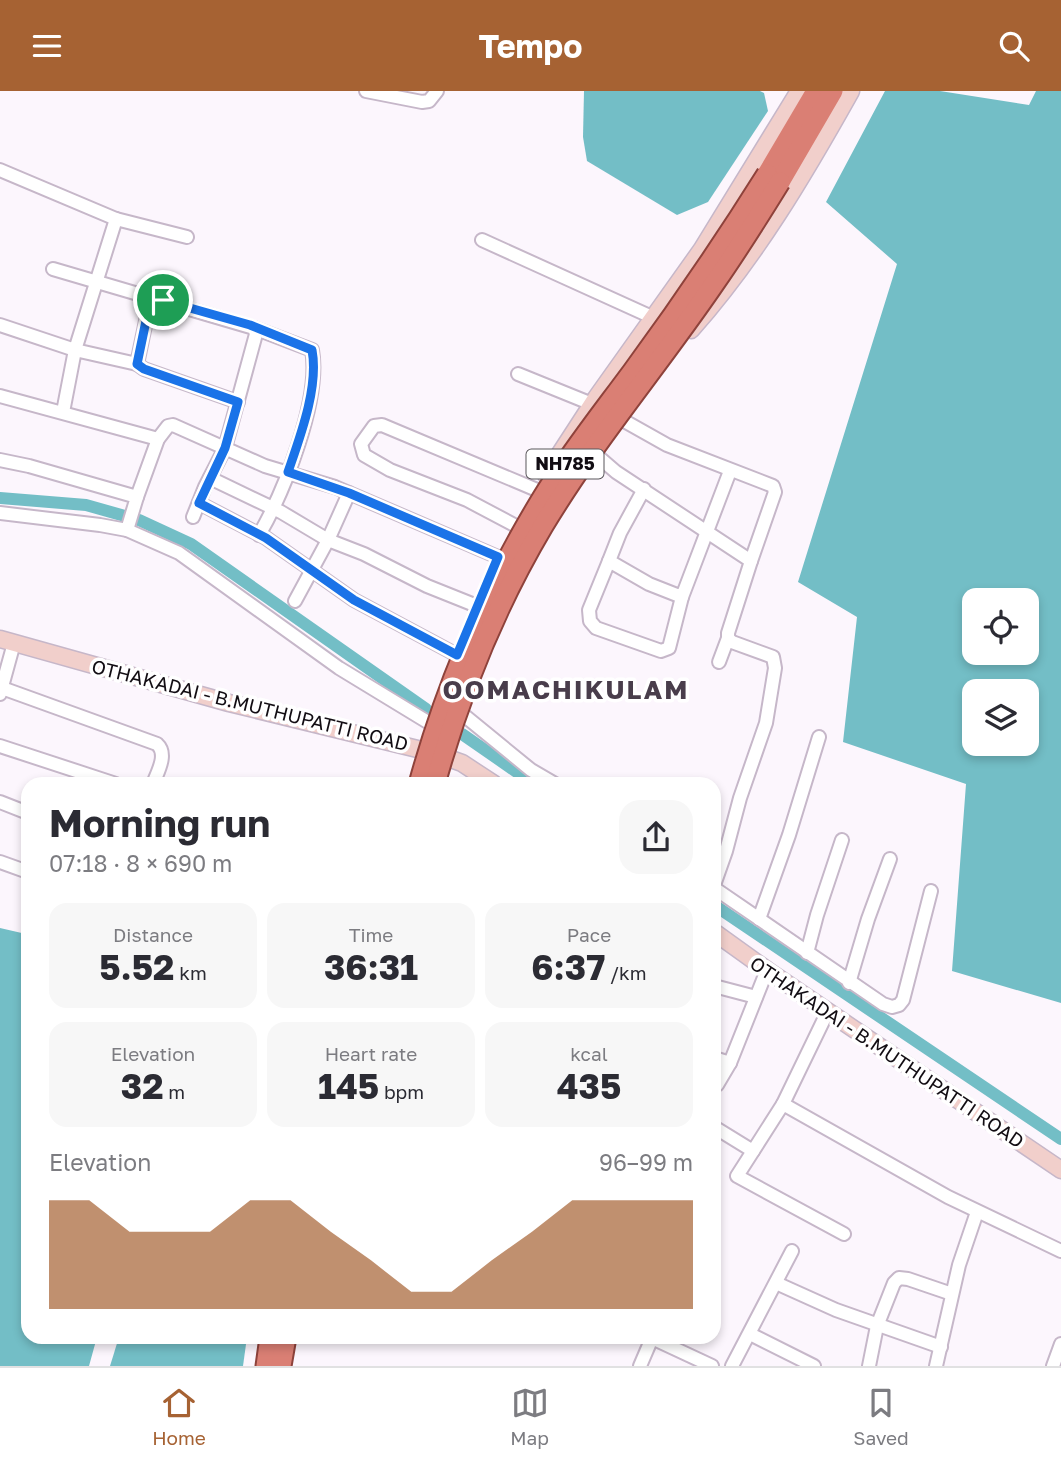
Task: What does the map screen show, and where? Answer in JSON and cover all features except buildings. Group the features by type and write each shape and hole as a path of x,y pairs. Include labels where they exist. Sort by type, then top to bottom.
{"highway":[{"name":"NH785","path":"439,777 460,702 484,643 543,526 592,453 714,285 774,178 816,91"},
{"name":"NH785","path":"421,777 439,716 468,640 489,594 526,527 574,451 774,178 833,91"},
{"path":"263,1366 266,1344"},
{"path":"284,1366 287,1344"}],"main road":[{"path":"416,777 431,724 498,557 537,490 593,404 729,208 799,91"},
{"path":"439,777 460,712 494,626 560,503 656,368 710,309 743,265 793,190 851,91"},
{"name":"OTHAKADAI - B.MUTHUPATTI ROAD","path":"7,641 229,703 423,750 462,763 483,777"},
{"name":"OTHAKADAI - B.MUTHUPATTI ROAD","path":"721,937 1061,1170"}],"street":[{"path":"366,91 422,102 429,101 437,91"},
{"path":"0,170 116,219 187,237"},
{"path":"63,412 75,349 116,219"},
{"path":"482,240 654,319"},
{"path":"53,269 254,328 312,350 314,361 308,406 274,509 259,535"},
{"path":"137,364 151,297"},
{"path":"0,325 75,349 137,364 144,369 238,402"},
{"path":"194,517 225,448 256,334 254,328"},
{"path":"518,374 593,404"},
{"path":"0,396 158,439"},
{"path":"619,418 667,446 773,486 775,492 719,662"},
{"path":"129,526 158,439 164,429 173,425 265,466 349,493 498,557"},
{"path":"516,526 467,500 390,470 364,455 360,450 361,444 374,426 382,425 537,490"},
{"path":"594,453 616,472 751,561"},
{"path":"0,460 29,466 136,503"},
{"path":"644,489 620,533 589,610 590,621 596,628 661,651 669,648 682,597 730,471"},
{"path":"210,478 274,509 328,540 477,606"},
{"path":"295,601 328,540 349,493"},
{"path":"199,503 259,535 354,600 457,655"},
{"path":"0,513 129,526 179,554 339,668 431,724"},
{"path":"609,561 649,584 682,597"},
{"path":"721,866 740,798 766,723 775,668 773,657 732,642 728,638"},
{"path":"7,641 1,692 157,744 163,755 155,777"},
{"path":"460,712 543,777"},
{"path":"759,919 789,835 819,737"},
{"path":"0,746 95,777"},
{"path":"0,802 21,810"},
{"path":"807,953 842,840"},
{"path":"849,983 890,859"},
{"path":"0,862 21,870"},
{"path":"721,892 849,983 892,1007 903,1000 931,891"},
{"path":"721,1078 730,1063 767,970"},
{"path":"721,988 756,997"},
{"path":"828,1011 783,1104 737,1176 844,1234"},
{"path":"721,1060 730,1063"},
{"path":"783,1104 977,1212 1061,1251"},
{"path":"721,1131 753,1151"},
{"path":"936,1366 959,1265 977,1212"},
{"path":"732,1366 792,1251"},
{"path":"869,1366 877,1326 894,1283 899,1278 952,1294"},
{"path":"776,1283 877,1326 941,1347"},
{"path":"750,1333 814,1366"},
{"path":"640,1366 649,1344"},
{"path":"664,1344 712,1366"},
{"path":"1053,1366 1061,1344"}],"water":[{"path":"584,91 760,91 764,93 768,111 708,202 677,215 587,161 583,137"},
{"path":"885,91 940,91 1029,105 1036,91 1061,91 1061,1003 952,971 966,784 843,742 857,617 798,582 897,264 826,202"},
{"path":"0,928 21,933 21,1344 95,1344 89,1366 0,1366"},
{"path":"117,1344 246,1344 243,1366 110,1366"}],"waterway":[{"path":"0,498 86,505 139,520 191,544 426,709"},
{"path":"462,734 524,777"},
{"path":"721,910 1061,1139"}],"district":[{"name":"OOMACHIKULAM","path":"566,690"}],"route":[{"path":"151,297 163,300 250,325 312,350 314,361 308,406 288,472 309,481 335,487 498,557 457,655 354,600 266,538 199,503 225,448 238,402 144,369 137,364 151,297"}]}
